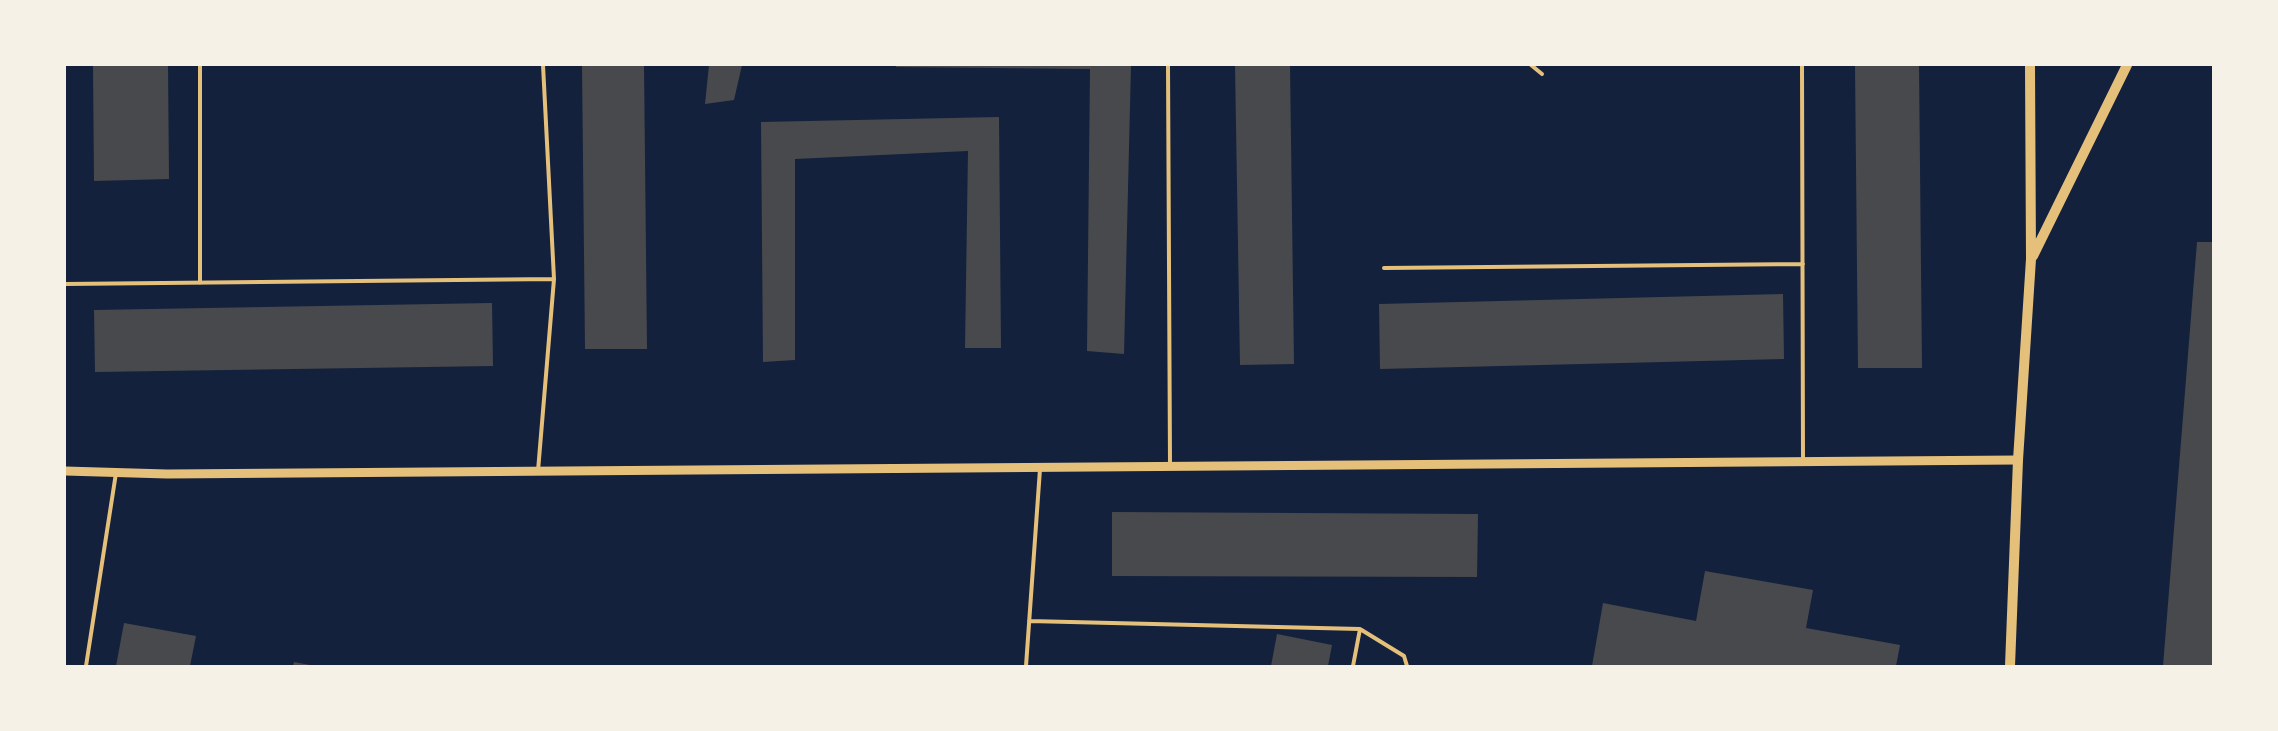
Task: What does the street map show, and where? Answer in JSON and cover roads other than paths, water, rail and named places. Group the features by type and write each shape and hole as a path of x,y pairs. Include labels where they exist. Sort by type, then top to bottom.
{"main road":[{"path":"2010,666 2018,460 2032,259 2030,65"},
{"path":"2032,259 2126,65"}],"street":[{"path":"65,471 177,474 2018,460"}],"lane":[{"path":"200,65 200,283"},
{"path":"538,471 554,279 543,65"},
{"path":"1168,65 1170,466"},
{"path":"1531,65 1542,74"},
{"path":"1802,65 1802,461"},
{"path":"1384,268 1803,264"},
{"path":"65,284 554,279"},
{"path":"1026,666 1041,466"},
{"path":"86,666 116,472"},
{"path":"1029,621 1360,629 1404,656 1407,666"},
{"path":"1353,666 1360,629"}]}
